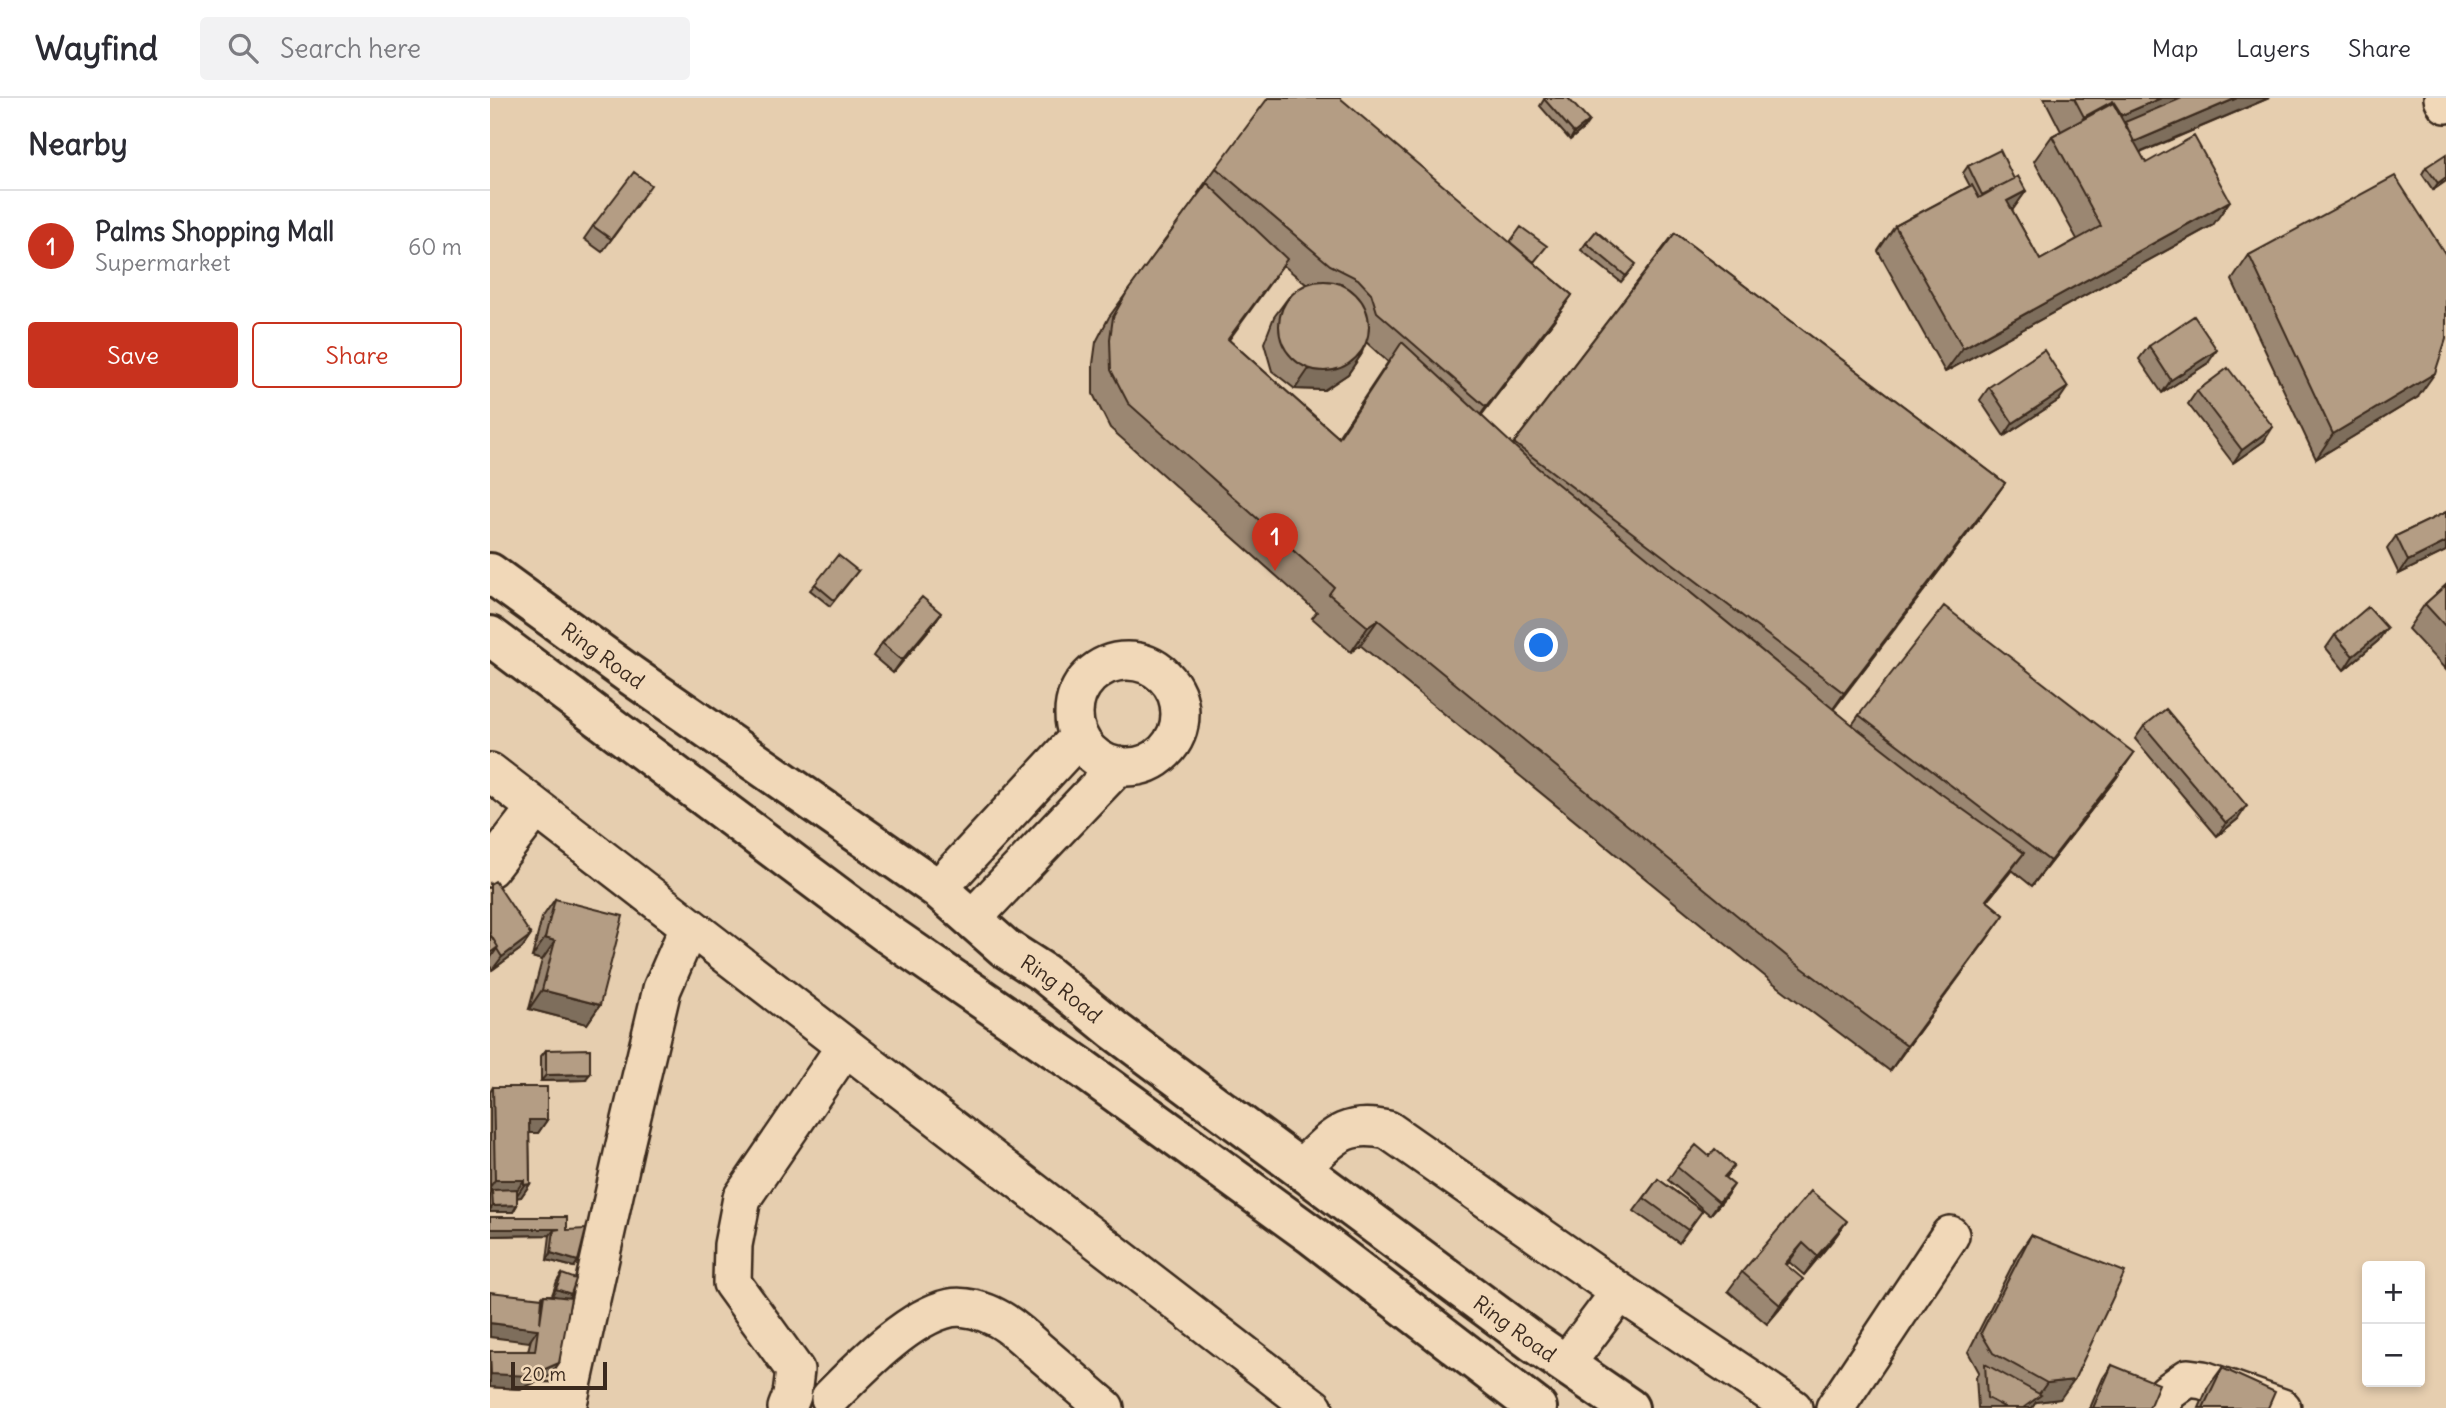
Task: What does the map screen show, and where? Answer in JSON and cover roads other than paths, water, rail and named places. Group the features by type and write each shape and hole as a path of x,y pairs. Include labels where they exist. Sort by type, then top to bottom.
{"main road":[{"name":"Ring Road","path":"490,573 640,682 938,890 1005,948 1044,973 1114,1030 1629,1408"},
{"path":"490,636 885,932 1082,1068 1312,1236 1537,1408"}],"street":[{"path":"2442,98 2446,104"},
{"path":"1130,660 1153,666 1170,681 1180,702 1180,724 1171,745 1153,760 1136,766 1118,766 1102,761 1089,751 1079,737 1073,716 1077,694 1089,676 1108,663 1130,660"},
{"path":"938,890 1079,737"},
{"path":"972,919 1118,766"},
{"path":"490,772 1314,1408"},
{"path":"490,868 536,808"},
{"path":"490,1401 568,1405 662,989 689,927"},
{"path":"845,1047 742,1198 733,1245 732,1283 795,1370 843,1403 867,1360 910,1327 930,1316 950,1308 966,1308 982,1311 1007,1324 1105,1408"},
{"path":"1301,1168 1340,1132 1351,1128 1374,1127 1388,1130 1620,1292 1793,1408"},
{"path":"1835,1408 1950,1235"},
{"path":"1566,1364 1620,1292"},
{"path":"787,1408 792,1395 795,1370"},
{"path":"2161,1408 2167,1393 2188,1378 2203,1380 2276,1407"}],"place":[{"name":"Palms Shopping Mall","path":"1275,571"}]}
